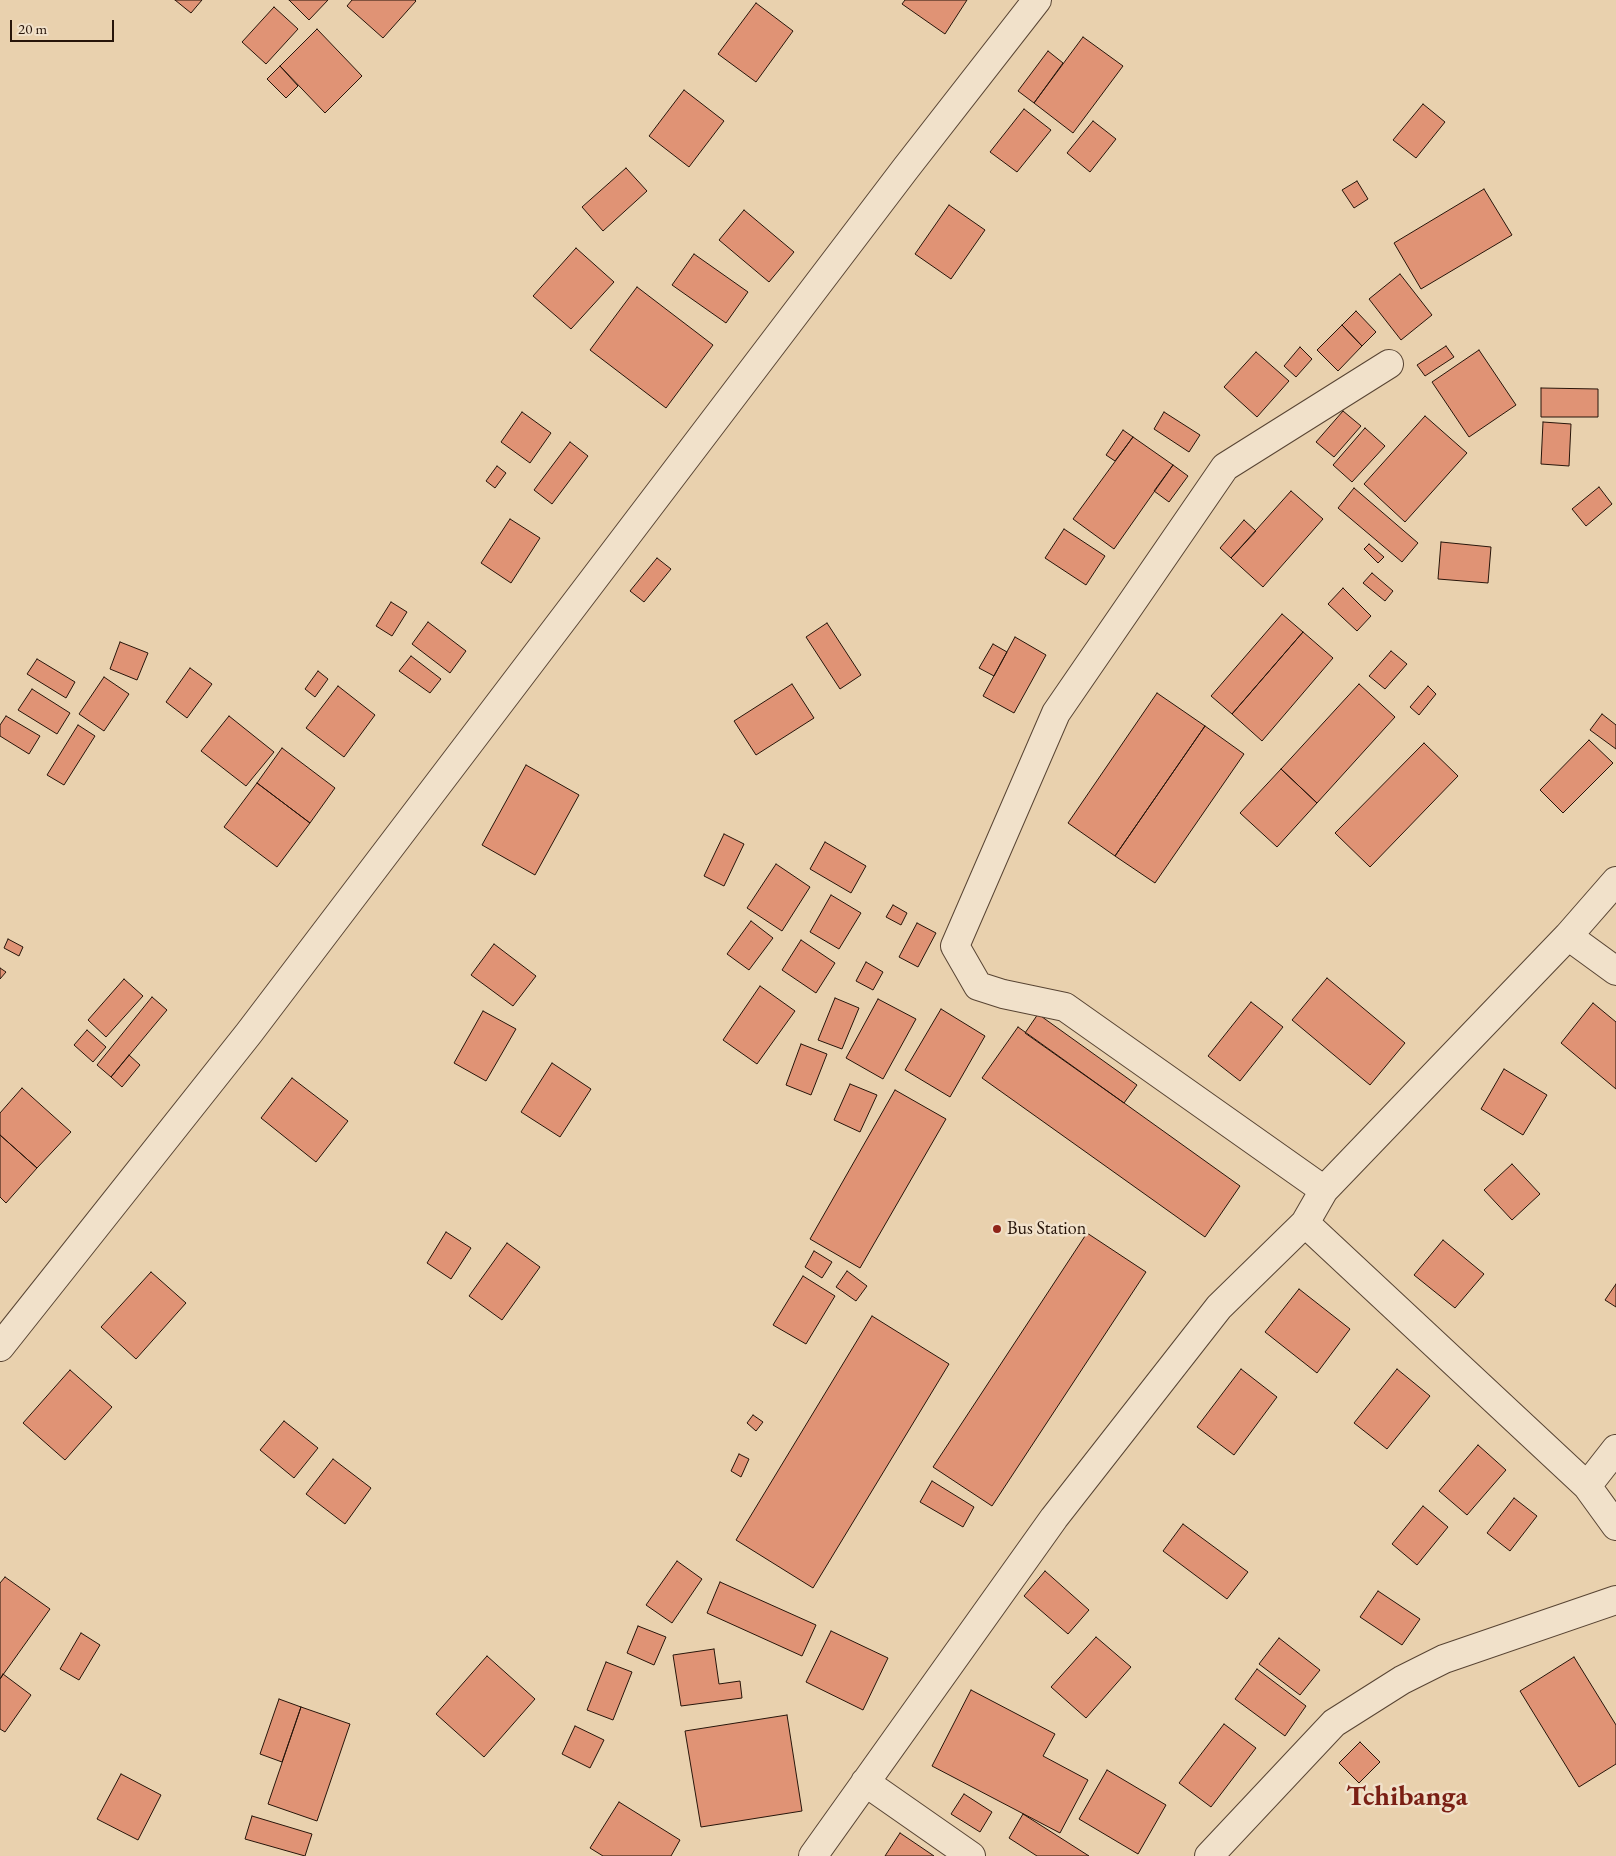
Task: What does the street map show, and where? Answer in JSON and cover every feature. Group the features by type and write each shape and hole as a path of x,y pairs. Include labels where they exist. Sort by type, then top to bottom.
{"street":[{"path":"0,1347 249,1033 906,168 1037,0"},
{"path":"1324,1190 1065,1007 1002,994 978,986 955,946 1056,713 1225,467 1389,364"},
{"path":"813,1856 1054,1518 1219,1307 1305,1223 1324,1190 1568,936 1616,881"},
{"path":"1568,936 1616,971"},
{"path":"1305,1223 1587,1486 1616,1526"},
{"path":"1587,1486 1616,1449"},
{"path":"1210,1856 1334,1723 1395,1684 1444,1659 1616,1600"},
{"path":"865,1782 972,1856"}],"building":[{"path":"175,0 202,0 191,13"},
{"path":"289,0 328,0 309,20"},
{"path":"352,0 416,1 383,38 347,6"},
{"path":"905,0 967,0 945,34 902,4"},
{"path":"756,3 793,31 756,82 718,54"},
{"path":"274,7 298,29 266,64 242,42"},
{"path":"317,29 362,76 325,113 280,66"},
{"path":"1083,37 1123,66 1073,133 1034,103"},
{"path":"1048,51 1063,63 1034,103 1018,91"},
{"path":"280,66 298,86 286,98 267,79"},
{"path":"684,90 724,121 689,167 649,136"},
{"path":"1423,104 1445,122 1416,158 1393,140"},
{"path":"1024,109 1051,130 1017,172 990,152"},
{"path":"1093,121 1116,139 1090,172 1067,153"},
{"path":"626,168 647,191 603,231 582,207"},
{"path":"1357,181 1368,199 1354,208 1342,190"},
{"path":"1484,189 1512,235 1421,289 1394,243"},
{"path":"949,205 985,230 951,279 915,254"},
{"path":"744,210 794,252 769,282 719,240"},
{"path":"576,248 614,282 571,329 533,296"},
{"path":"694,254 748,292 726,323 672,285"},
{"path":"1400,274 1432,315 1401,340 1369,299"},
{"path":"637,287 713,345 666,408 590,350"},
{"path":"1356,311 1376,332 1362,346 1342,325"},
{"path":"1342,325 1362,346 1338,371 1317,350"},
{"path":"1446,346 1454,357 1425,376 1417,365"},
{"path":"1300,347 1312,359 1296,377 1284,366"},
{"path":"1479,350 1516,405 1469,437 1432,382"},
{"path":"1256,352 1289,381 1257,417 1224,387"},
{"path":"1541,388 1598,389 1598,417 1541,417"},
{"path":"1343,411 1361,426 1334,457 1316,442"},
{"path":"522,412 551,433 530,463 501,442"},
{"path":"1164,412 1200,435 1189,452 1154,429"},
{"path":"1425,416 1467,453 1405,522 1364,484"},
{"path":"1543,422 1571,424 1569,466 1541,464"},
{"path":"1365,428 1385,446 1352,482 1333,465"},
{"path":"1123,430 1133,437 1115,461 1106,455"},
{"path":"1133,437 1173,465 1114,549 1073,519"},
{"path":"570,442 588,456 552,504 534,490"},
{"path":"1173,465 1188,476 1169,502 1154,491"},
{"path":"497,466 506,473 495,488 486,481"},
{"path":"1599,487 1612,504 1586,526 1572,509"},
{"path":"1354,488 1418,543 1402,562 1338,508"},
{"path":"1291,491 1323,519 1263,587 1231,558"},
{"path":"510,519 540,538 511,583 481,563"},
{"path":"1244,520 1256,531 1231,558 1220,548"},
{"path":"1064,529 1105,556 1086,585 1045,558"},
{"path":"1441,542 1491,547 1488,583 1438,579"},
{"path":"1369,544 1384,557 1378,563 1364,549"},
{"path":"657,558 671,569 644,602 630,591"},
{"path":"1372,573 1393,591 1385,601 1363,583"},
{"path":"1343,588 1371,616 1357,631 1328,604"},
{"path":"391,602 407,612 392,636 376,626"},
{"path":"1282,614 1303,632 1232,714 1211,696"},
{"path":"428,622 466,651 450,673 412,644"},
{"path":"827,623 861,675 840,689 806,637"},
{"path":"1303,632 1333,658 1262,741 1232,714"},
{"path":"1015,637 1046,655 1014,713 983,696"},
{"path":"120,642 148,653 137,680 110,669"},
{"path":"993,644 1007,652 994,676 979,668"},
{"path":"1391,651 1407,664 1385,689 1369,676"},
{"path":"411,656 441,679 430,693 399,671"},
{"path":"37,659 75,682 66,698 27,674"},
{"path":"190,668 212,684 187,718 166,702"},
{"path":"318,671 328,679 315,697 305,689"},
{"path":"104,677 129,694 104,731 79,714"},
{"path":"792,684 814,718 756,755 734,721"},
{"path":"1359,684 1395,717 1317,803 1281,769"},
{"path":"338,686 375,715 344,757 306,728"},
{"path":"1428,686 1436,694 1419,715 1410,707"},
{"path":"32,689 70,713 57,734 18,710"},
{"path":"1157,693 1205,726 1115,856 1068,823"},
{"path":"1602,714 1616,725 1616,749 1590,730"},
{"path":"6,716 40,736 29,754 0,736 0,725"},
{"path":"229,716 274,752 246,786 201,751"},
{"path":"78,725 95,736 64,785 47,775"},
{"path":"1205,726 1244,754 1155,883 1115,856"},
{"path":"1589,740 1613,763 1563,813 1540,790"},
{"path":"1424,743 1458,776 1370,867 1335,833"},
{"path":"282,748 335,788 310,823 257,783"},
{"path":"526,765 579,795 535,875 482,845"},
{"path":"1281,769 1317,803 1277,847 1240,813"},
{"path":"257,783 310,823 277,867 224,827"},
{"path":"724,834 744,844 724,886 704,876"},
{"path":"825,842 866,866 851,893 810,869"},
{"path":"776,864 810,887 782,931 747,908"},
{"path":"831,895 861,913 839,949 810,932"},
{"path":"893,905 907,913 901,925 886,917"},
{"path":"751,921 773,938 749,970 727,954"},
{"path":"917,923 936,933 918,967 899,957"},
{"path":"8,939 23,947 19,956 4,948"},
{"path":"801,940 835,963 816,993 782,970"},
{"path":"494,944 536,976 513,1006 471,975"},
{"path":"866,962 883,972 873,990 856,981"},
{"path":"0,968 6,972 0,979"},
{"path":"1327,978 1405,1043 1370,1085 1292,1020"},
{"path":"124,979 143,996 106,1037 88,1020"},
{"path":"760,986 795,1011 757,1064 723,1040"},
{"path":"152,997 167,1010 111,1077 97,1065"},
{"path":"835,998 859,1008 842,1049 818,1040"},
{"path":"878,999 916,1019 883,1079 846,1058"},
{"path":"1251,1002 1283,1027 1240,1081 1208,1056"},
{"path":"1593,1003 1616,1022 1616,1089 1561,1043"},
{"path":"941,1009 985,1036 950,1097 905,1070"},
{"path":"483,1011 516,1029 486,1081 454,1063"},
{"path":"1038,1014 1137,1085 1124,1103 1025,1033"},
{"path":"1018,1027 1240,1186 1205,1237 982,1078"},
{"path":"87,1030 106,1047 93,1062 74,1045"},
{"path":"801,1044 827,1054 811,1095 786,1085"},
{"path":"129,1055 140,1065 122,1087 111,1077"},
{"path":"552,1063 591,1089 560,1137 521,1112"},
{"path":"1504,1069 1547,1095 1523,1135 1481,1109"},
{"path":"292,1078 348,1121 316,1162 261,1118"},
{"path":"850,1084 877,1095 860,1132 834,1120"},
{"path":"22,1088 71,1132 37,1168 0,1135 0,1113"},
{"path":"895,1090 946,1119 860,1268 810,1239"},
{"path":"0,1135 37,1168 6,1203 0,1197"},
{"path":"1512,1164 1540,1194 1512,1220 1484,1190"},
{"path":"446,1232 471,1248 451,1279 427,1263"},
{"path":"1087,1233 1146,1272 992,1506 933,1467"},
{"path":"1443,1240 1484,1274 1455,1308 1414,1275"},
{"path":"507,1243 540,1267 502,1320 469,1296"},
{"path":"814,1251 832,1262 822,1278 805,1267"},
{"path":"847,1271 867,1286 856,1301 836,1287"},
{"path":"151,1272 186,1303 136,1359 101,1327"},
{"path":"803,1276 835,1296 806,1344 773,1325"},
{"path":"1616,1284 1616,1307 1605,1300"},
{"path":"1299,1289 1350,1329 1317,1373 1265,1332"},
{"path":"872,1316 949,1364 813,1588 736,1540"},
{"path":"1241,1369 1277,1397 1234,1455 1197,1427"},
{"path":"1397,1369 1430,1396 1387,1449 1354,1423"},
{"path":"70,1370 112,1407 65,1460 23,1423"},
{"path":"753,1415 763,1422 756,1431 747,1423"},
{"path":"284,1421 318,1448 294,1478 260,1450"},
{"path":"1478,1445 1506,1470 1467,1515 1439,1491"},
{"path":"739,1454 749,1459 741,1477 731,1471"},
{"path":"333,1459 371,1488 345,1524 306,1494"},
{"path":"932,1481 974,1507 963,1527 920,1502"},
{"path":"1514,1498 1537,1516 1510,1551 1487,1533"},
{"path":"1423,1506 1448,1527 1417,1565 1392,1544"},
{"path":"1183,1524 1248,1572 1227,1599 1163,1551"},
{"path":"677,1561 702,1579 672,1623 646,1605"},
{"path":"1045,1571 1089,1610 1068,1634 1024,1596"},
{"path":"5,1577 50,1609 0,1679 0,1583"},
{"path":"720,1582 816,1625 802,1656 707,1613"},
{"path":"1378,1591 1420,1619 1402,1645 1360,1617"},
{"path":"638,1626 666,1637 654,1665 627,1653"},
{"path":"831,1631 888,1658 863,1710 806,1682"},
{"path":"81,1633 100,1645 79,1680 60,1669"},
{"path":"1096,1637 1131,1667 1086,1718 1051,1687"},
{"path":"1279,1638 1320,1670 1300,1695 1259,1664"},
{"path":"714,1649 719,1684 740,1681 742,1698 681,1706 673,1655"},
{"path":"487,1656 535,1699 484,1757 436,1714"},
{"path":"1574,1657 1616,1725 1616,1764 1579,1787 1520,1691"},
{"path":"606,1662 632,1672 613,1720 587,1710"},
{"path":"1257,1669 1306,1706 1285,1736 1235,1699"},
{"path":"3,1674 31,1695 5,1732 0,1729 0,1679"},
{"path":"971,1690 1055,1734 1043,1756 1088,1780 1060,1833 932,1766"},
{"path":"279,1699 301,1707 282,1762 260,1754"},
{"path":"301,1707 350,1724 317,1821 268,1804"},
{"path":"787,1715 802,1811 701,1827 685,1731"},
{"path":"1224,1724 1256,1748 1211,1807 1179,1783"},
{"path":"575,1726 604,1740 590,1768 562,1754"},
{"path":"1360,1742 1380,1762 1359,1783 1339,1763"},
{"path":"1107,1770 1166,1805 1138,1854 1079,1819"},
{"path":"121,1774 161,1795 138,1840 97,1819"},
{"path":"964,1794 992,1812 980,1832 951,1814"},
{"path":"619,1802 680,1840 671,1856 603,1856 590,1848"},
{"path":"1023,1814 1089,1856 1037,1856 1009,1838"},
{"path":"252,1816 312,1834 305,1856 245,1839"},
{"path":"900,1833 934,1856 885,1856"}],"place":[{"name":"Bus Station","path":"997,1229"}],"district":[{"name":"Tchibanga","path":"1407,1797"}]}
